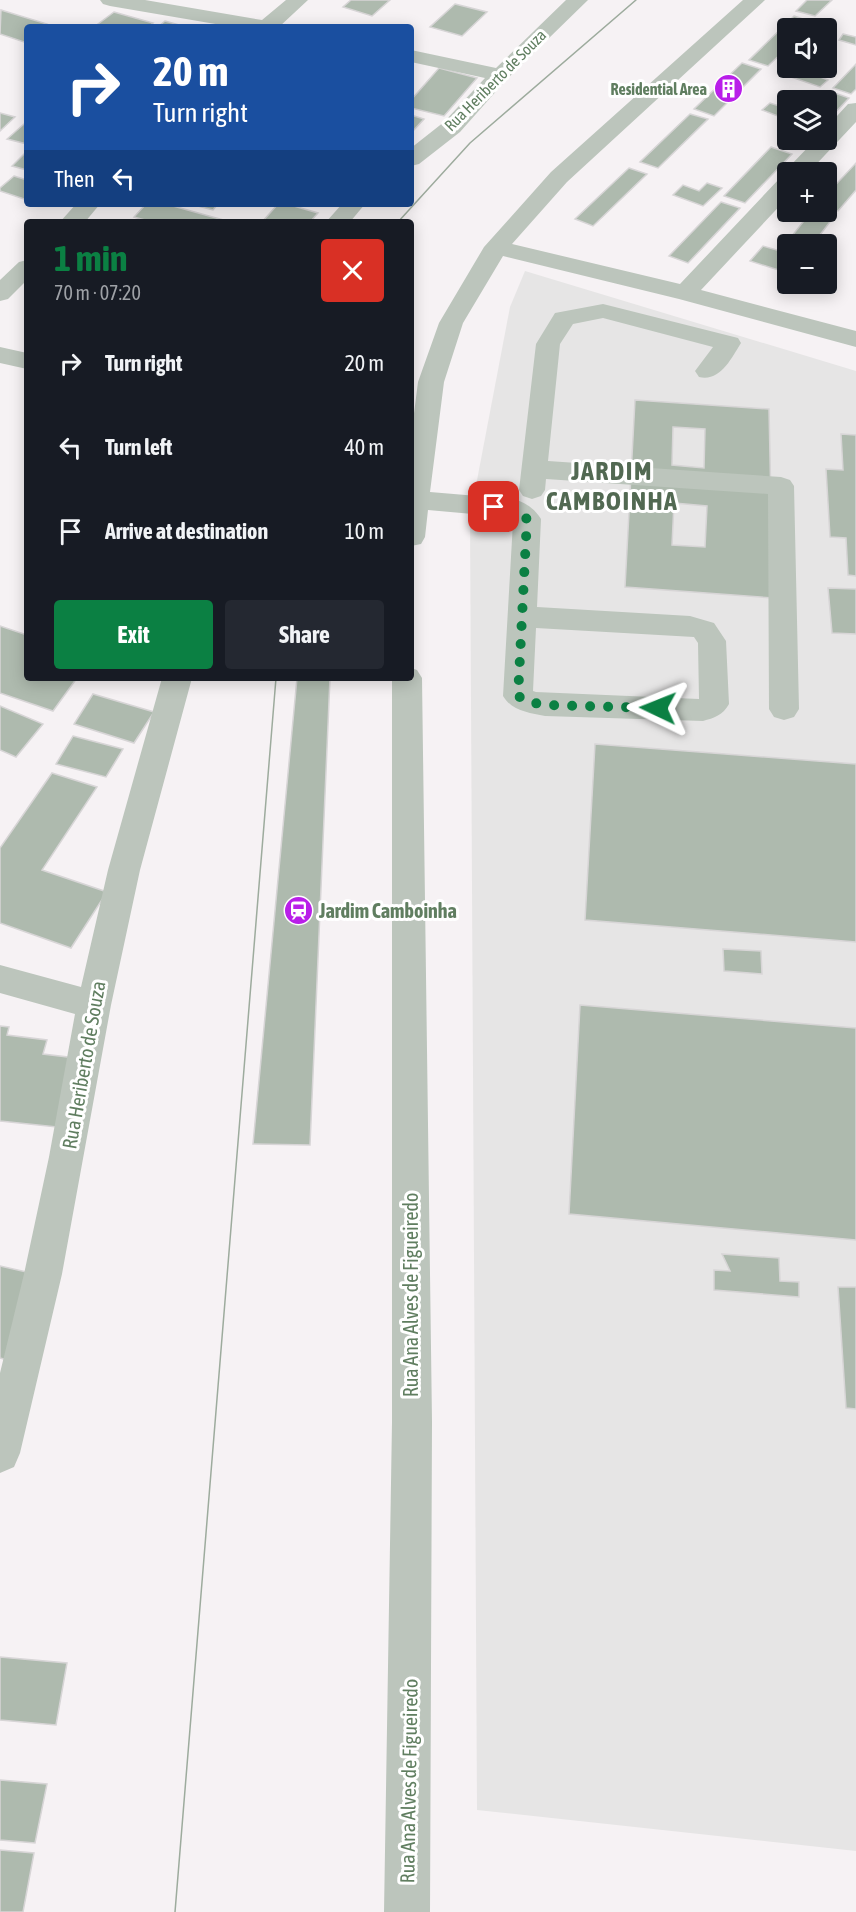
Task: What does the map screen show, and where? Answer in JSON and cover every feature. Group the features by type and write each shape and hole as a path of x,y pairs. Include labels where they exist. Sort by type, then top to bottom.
{"street":[{"path":"110,0 249,24"},
{"path":"270,24 298,0"},
{"name":"Rua Heriberto de Souza","path":"414,157 452,127 500,75 578,0"},
{"path":"414,515 417,427 451,322 496,247 559,177 755,0"},
{"path":"414,57 500,75"},
{"path":"806,162 856,109"},
{"path":"686,293 777,195"},
{"path":"75,219 86,207"},
{"path":"341,219 351,207"},
{"path":"496,247 686,293 856,339"},
{"path":"0,294 24,270"},
{"path":"513,508 533,490 548,344 564,318 603,311 729,344 708,371"},
{"path":"0,355 24,360"},
{"path":"535,469 781,486 784,709"},
{"path":"416,500 513,508 527,519 518,696 529,702 545,705 703,710 714,704 712,641 704,630 690,626 523,617"},
{"name":"Rua Heriberto de Souza","path":"0,1453 67,1158 94,1005 124,870 176,681"},
{"name":"Rua Ana Alves de Figueiredo","path":"407,681 412,1434 407,1912"},
{"path":"0,979 94,1005"}],"shaded area":[{"path":"525,271 856,371 856,1851 477,1810 470,517 510,307"}],"building":[{"path":"351,0 390,0 372,16 343,7"},
{"path":"807,0 832,0 815,16 796,11"},
{"path":"455,4 487,12 462,36 430,27"},
{"path":"1,10 47,24 24,24 24,42 0,34"},
{"path":"114,12 153,23 152,24 98,24"},
{"path":"777,33 777,57 768,66 749,60"},
{"path":"843,34 856,37 856,45 839,40"},
{"name":"Residential Area","path":"742,63 761,69 714,116 694,109"},
{"path":"856,64 856,89 851,94 833,88"},
{"path":"439,68 477,78 444,116 414,109 414,97"},
{"path":"794,78 828,80 820,87"},
{"path":"837,94 849,98 837,111"},
{"path":"770,103 777,105 777,116 762,110"},
{"path":"0,113 15,117 0,131"},
{"path":"690,114 708,119 658,168 640,162"},
{"path":"414,116 424,119 414,130"},
{"path":"24,124 24,143 7,139"},
{"path":"771,147 792,154 784,162 777,162 777,170 745,203 724,196"},
{"path":"24,154 24,169 12,166"},
{"path":"856,163 856,190 838,211 837,183"},
{"path":"629,168 647,174 593,226 575,219"},
{"path":"14,176 24,179 24,199 0,191 0,188"},
{"path":"707,183 722,188 703,206 673,195 683,185 699,191"},
{"path":"721,202 740,208 688,263 669,256"},
{"path":"143,207 177,207 220,219 141,219 134,217"},
{"path":"275,207 297,207 318,213 313,219 265,219"},
{"path":"803,222 830,222 821,234 794,234"},
{"path":"763,246 777,250 777,270 750,261"},
{"path":"635,400 769,409 773,598 625,587","holes":["673,427 705,429 704,468 672,465","674,503 707,506 705,547 672,545"]},
{"path":"841,434 856,435 856,576 848,575 846,538 830,537 826,469 843,470"},
{"path":"828,588 856,589 856,634 832,633"},
{"path":"0,626 24,634 24,681 75,681 53,711 0,693"},
{"name":"Jardim Camboinha","path":"297,681 330,681 310,1145 253,1144"},
{"path":"93,694 154,712 134,743 74,724"},
{"path":"0,706 43,724 16,757 0,750"},
{"path":"73,736 123,749 106,777 56,764"},
{"path":"595,744 856,764 856,942 585,920"},
{"path":"52,773 97,787 42,870 107,892 71,948 0,923 0,848"},
{"path":"723,949 761,951 762,974 724,971"},
{"path":"580,1005 856,1028 856,1240 569,1214"},
{"path":"0,1026 9,1027 7,1035 47,1040 43,1054 76,1058 57,1127 0,1121"},
{"path":"722,1254 779,1258 780,1281 799,1282 799,1297 714,1290 714,1270 730,1271"},
{"path":"0,1266 31,1273 14,1362 0,1358"},
{"path":"838,1287 856,1287 856,1409 846,1408"},
{"path":"0,1657 67,1663 56,1725 0,1720"},
{"path":"0,1780 47,1784 35,1843 0,1840"},
{"path":"0,1850 34,1853 23,1912 0,1912"}],"tram line":[{"path":"414,204 470,143 636,0"},
{"path":"401,219 412,207"},
{"path":"175,1912 276,681"}],"place":[{"name":"Residential Area","path":"728,89"},
{"name":"Jardim Camboinha","path":"298,911"}],"district":[{"name":"JARDIM CAMBOINHA","path":"612,486"}],"route":[{"path":"494,507 513,508 527,519 518,696 529,702 545,705 658,708"}]}
